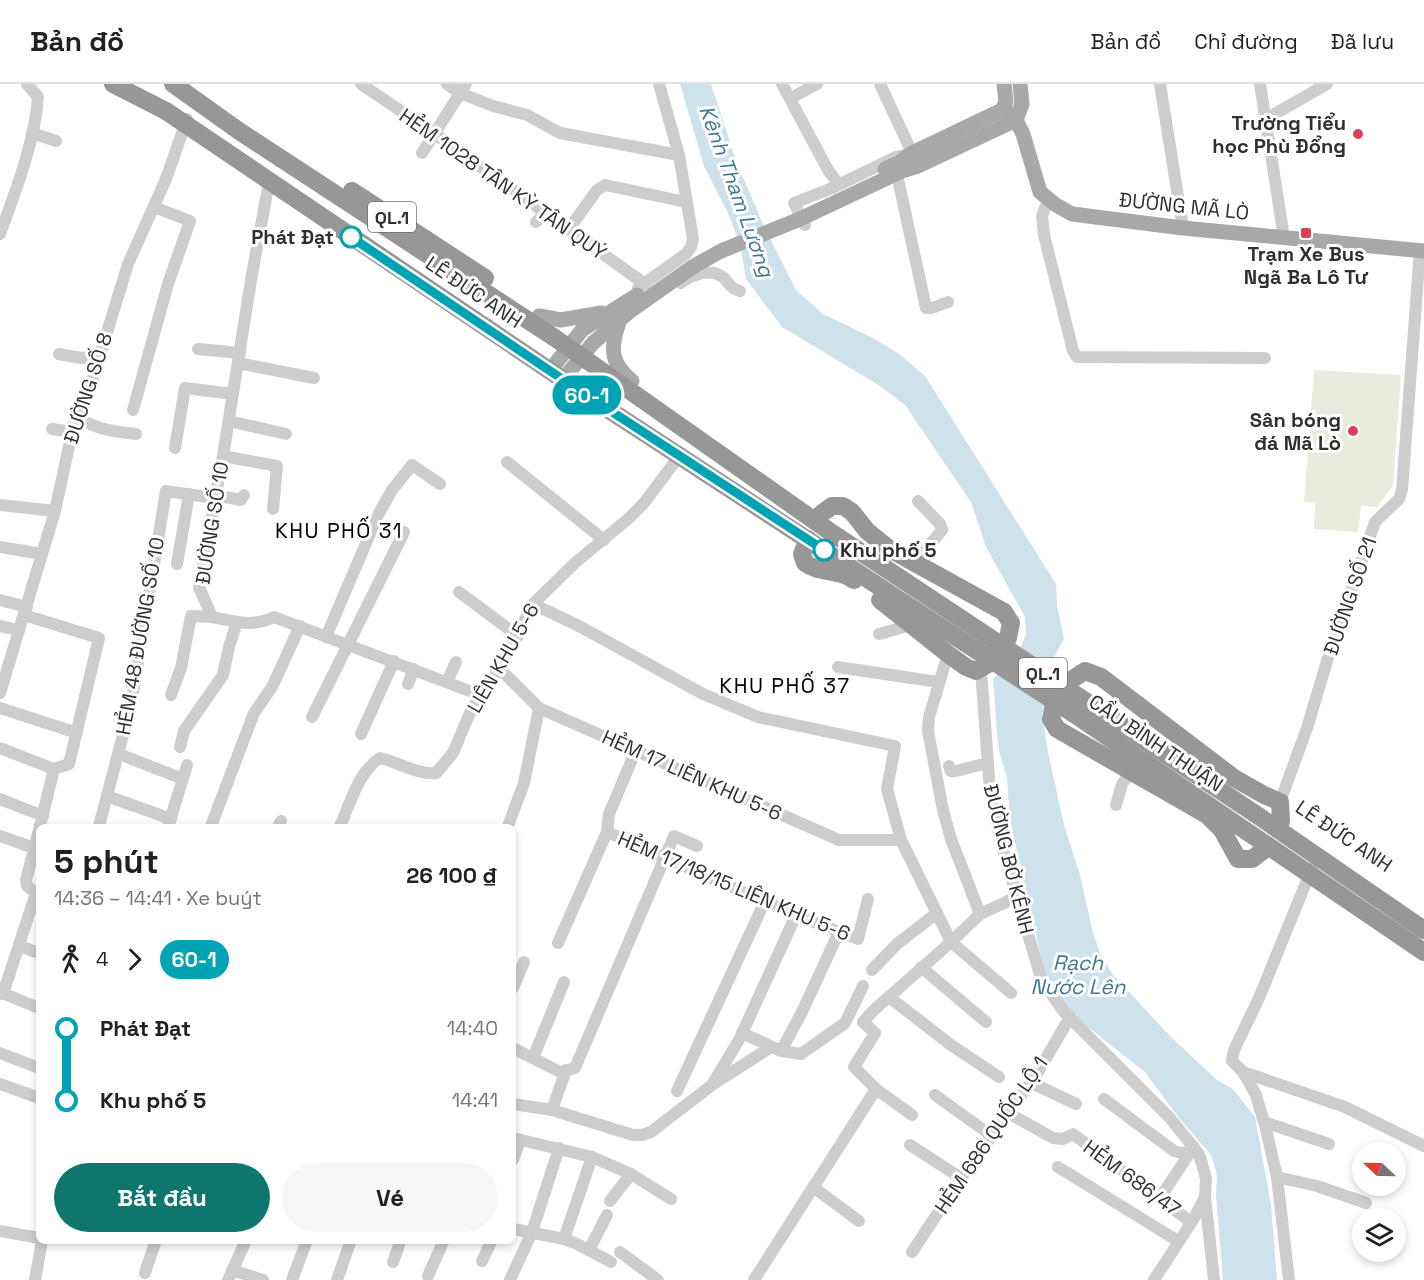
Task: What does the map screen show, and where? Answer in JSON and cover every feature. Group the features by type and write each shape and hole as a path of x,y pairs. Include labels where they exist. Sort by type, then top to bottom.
{"highway":[{"name":"LÊ ĐỨC ANH","path":"113,84 186,120 269,182 574,387 820,537"},
{"name":"LÊ ĐỨC ANH","path":"132,84 563,368 683,452"},
{"name":"LÊ ĐỨC ANH","path":"176,87 209,98 821,514"},
{"name":"LÊ ĐỨC ANH","path":"176,87 239,132 539,316 577,348"},
{"name":"LÊ ĐỨC ANH","path":"630,385 820,537"},
{"path":"820,537 802,554 805,563 815,569 838,571 849,576 948,654 972,670 981,670 990,663 1008,638 1011,628 1010,619 1000,609 876,539 852,512 843,506 832,506 821,514"},
{"name":"CẦU BÌNH THUẬN","path":"821,514 1075,681 1239,793"},
{"name":"CẦU BÌNH THUẬN","path":"820,537 1059,706 1268,847"},
{"name":"CẦU BÌNH THUẬN","path":"820,537 1253,819"},
{"path":"1268,847 1252,859 1238,859 1222,830 1207,815 1095,750 1062,734 1053,723 1053,708 1066,685 1081,673 1091,672 1101,677 1234,778 1280,802 1279,825"},
{"name":"LÊ ĐỨC ANH","path":"1239,793 1279,825 1424,930"},
{"name":"LÊ ĐỨC ANH","path":"1253,819 1279,825 1424,917"},
{"name":"QL.1","path":"1253,819 1310,870 1424,952"},
{"name":"QL.1","path":"1268,847 1310,870 1424,942"}],"main road":[{"path":"563,368 577,348 585,327 622,311 703,250 797,210 900,171 1004,108 1006,99 1004,84"},
{"path":"915,160 1016,120 1022,104 1020,84"},
{"path":"1004,108 1016,120 1026,143 1036,182 1040,192 1048,200"},
{"name":"ĐƯỜNG MÃ LÒ","path":"1048,200 1072,214 1183,228 1422,250"},
{"path":"539,316 561,320 622,311"},
{"path":"622,311 614,338 614,359 630,385"}],"street":[{"path":"1,231 14,198 37,115 38,97 27,84"},
{"name":"HẺM 1028 TÂN KỲ TÂN QUÝ","path":"361,84 645,284"},
{"path":"447,84 463,88 493,106 527,115 560,133 679,155"},
{"path":"659,84 679,155 693,239 686,254 621,300 622,311 633,317 694,275 716,274 740,291"},
{"path":"782,84 828,170 839,184"},
{"path":"791,99 817,84"},
{"path":"880,84 915,160"},
{"path":"1160,84 1183,228"},
{"path":"1260,84 1284,238"},
{"path":"1266,118 1327,84"},
{"path":"422,153 463,88"},
{"name":"ĐƯỜNG SỐ 8","path":"1,684 55,511 77,409 92,381 128,264 154,207 186,120"},
{"path":"32,133 56,141"},
{"path":"915,160 896,157 794,203 803,225 900,171 926,308 948,302"},
{"name":"ĐƯỜNG SỐ 10","path":"212,617 199,587 269,182"},
{"path":"569,230 597,190 605,185 686,204"},
{"path":"1048,200 1042,216 1044,235 1061,309 1073,351 1077,357 1265,358"},
{"path":"134,410 168,284 190,221 154,207"},
{"path":"536,222 545,213"},
{"name":"ĐƯỜNG SỐ 21","path":"1280,802 1375,522 1399,499 1402,490 1422,250"},
{"path":"198,349 314,378"},
{"path":"59,354 81,358 99,357"},
{"path":"175,448 185,388 233,394"},
{"path":"75,416 100,430 136,434"},
{"path":"229,421 286,434"},
{"path":"52,429 72,432"},
{"name":"LIÊN KHU 5-6","path":"341,824 363,775 380,758 429,774 436,773 453,753 480,695 500,669 533,603 576,562 628,519 683,452"},
{"path":"223,456 277,466 273,509"},
{"path":"507,462 604,540"},
{"path":"326,637 378,515 392,490 412,465 440,484"},
{"name":"HẺM 48 ĐƯỜNG SỐ 10","path":"100,824 130,705 166,491 241,500 244,495"},
{"path":"177,564 189,494"},
{"path":"915,563 942,530 940,524 918,501"},
{"path":"0,505 55,511"},
{"path":"312,717 404,532"},
{"path":"0,546 42,554"},
{"path":"459,592 518,636"},
{"path":"0,600 99,638 69,764 54,769 0,748"},
{"path":"533,603 703,694 758,717 895,746 886,789 901,840 951,942 1011,993"},
{"path":"171,694 181,668 191,616 260,624 274,617 480,695"},
{"path":"180,747 184,731 223,675 237,622"},
{"path":"879,634 912,625"},
{"path":"0,626 19,630"},
{"path":"213,824 254,712 272,687 300,626"},
{"path":"948,654 938,682 929,717 928,731 951,839 980,914"},
{"path":"361,734 394,661"},
{"path":"447,682 456,662"},
{"path":"838,667 938,682"},
{"path":"408,684 414,669"},
{"name":"HẺM 17 LIÊN KHU 5-6","path":"500,669 539,708 839,840 901,840"},
{"name":"ĐƯỜNG BỜ KÊNH","path":"981,670 992,802 1002,847 1042,981 1065,1013 1169,1117 1192,1149 1199,1154 1206,1178 1204,1198 1214,1280"},
{"path":"0,708 76,734"},
{"path":"509,824 524,783 539,708"},
{"path":"558,943 607,832 609,814 636,750"},
{"path":"119,754 183,779"},
{"path":"949,766 951,771 956,771 988,763"},
{"path":"107,796 170,823 187,765"},
{"path":"0,799 41,824 54,769"},
{"path":"1116,805 1122,784 1131,772"},
{"name":"HẺM 17/18/15 LIÊN KHU 5-6","path":"607,832 796,915 858,939 868,899"},
{"path":"0,836 34,848"},
{"path":"552,1110 674,836 697,846"},
{"path":"36,841 26,880 27,886 36,893 2,993 36,1007"},
{"path":"1289,1280 1277,1177 1264,1122 1256,1095 1243,1072 1232,1061 1234,1050 1259,998 1310,870"},
{"path":"845,1023 863,1022 980,914 1017,897"},
{"path":"677,1091 765,901"},
{"path":"872,970 897,944 937,913"},
{"path":"712,1085 742,1033 796,915"},
{"path":"516,1104 552,1110 633,1135 642,1136 651,1132 712,1085 776,1049 801,1014 838,932"},
{"path":"19,946 36,952"},
{"path":"516,981 524,962"},
{"path":"921,968 986,1022"},
{"path":"533,1058 564,982"},
{"path":"742,1033 776,1049 801,1054 845,1023 863,986"},
{"path":"889,997 951,1045 999,1077"},
{"name":"HẺM 686 QUỐC LỘ 1","path":"912,1252 961,1178 1030,1082 1070,1017"},
{"path":"863,1022 875,1033 854,1067 876,1089 912,1115"},
{"path":"516,1050 560,1072 570,1069"},
{"path":"0,1053 36,1067"},
{"path":"1243,1072 1346,1107 1424,1146"},
{"path":"1030,1082 1076,1104"},
{"path":"0,1084 36,1097"},
{"path":"754,1280 876,1089"},
{"path":"935,1095 992,1136"},
{"path":"1104,1099 1174,1151 1182,1154 1192,1149"},
{"name":"HẺM 686/47","path":"1008,1113 1053,1138 1063,1139 1072,1134 1191,1222"},
{"path":"1264,1122 1329,1144"},
{"path":"516,1139 592,1157 631,1174 671,1199"},
{"path":"910,1145 961,1178"},
{"path":"510,1280 532,1232 560,1148"},
{"path":"1160,1198 1192,1149"},
{"path":"564,1239 592,1157"},
{"path":"1058,1167 1178,1241"},
{"path":"610,1201 631,1174"},
{"path":"1277,1177 1317,1186 1366,1203"},
{"path":"813,1187 859,1221"},
{"path":"1154,1280 1204,1198"},
{"path":"589,1250 607,1215"},
{"path":"516,1229 564,1239 611,1262"},
{"path":"0,1232 36,1238"},
{"path":"35,1280 39,1244"},
{"path":"144,1273 155,1244"},
{"path":"244,1244 230,1275 263,1280"},
{"path":"292,1280 306,1244"},
{"path":"393,1262 400,1244"},
{"path":"428,1276 442,1244"},
{"path":"482,1261 490,1244"},
{"path":"337,1280 350,1245"},
{"path":"620,1252 658,1280"}],"shaded area":[{"name":"Sân bóng đá Mã Lò","path":"1314,370 1401,375 1393,486 1377,507 1361,506 1358,532 1314,529 1315,503 1304,502"}],"water":[{"path":"680,84 711,84 736,161 766,231 796,290 823,314 875,339 899,354 925,376 1056,584 1057,606 1064,639 1052,660 1042,714 1064,825 1080,875 1093,933 1100,953 1113,975 1172,1038 1217,1080 1233,1089 1255,1117 1271,1205 1277,1280 1223,1280 1216,1196 1217,1175 1211,1155 1179,1118 1145,1072 1074,1016 1051,988 1043,966 1010,819 1007,778 999,751 993,679 1021,646 1026,635 1025,617 986,547 971,502 905,405 880,386 782,327 746,279 740,244 727,211 704,166"}],"bus line":[{"name":"60-1","path":"351,237 574,387 824,550"}],"place":[{"name":"Trường Tiểu học Phù Đổng","path":"1358,134"},
{"name":"Trạm Xe Bus Ngã Ba Lô Tư","path":"1306,233"},
{"name":"Phát Đạt","path":"351,237"},
{"name":"Sân bóng đá Mã Lò","path":"1353,431"},
{"name":"Khu phố 5","path":"824,550"}],"district":[{"name":"KHU PHỐ 31","path":"339,530"},
{"name":"KHU PHỐ 37","path":"785,685"}],"water label":[{"name":"Kênh Tham Lương","path":"737,191"},
{"name":"Rạch Nước Lên","path":"1078,974"}]}
